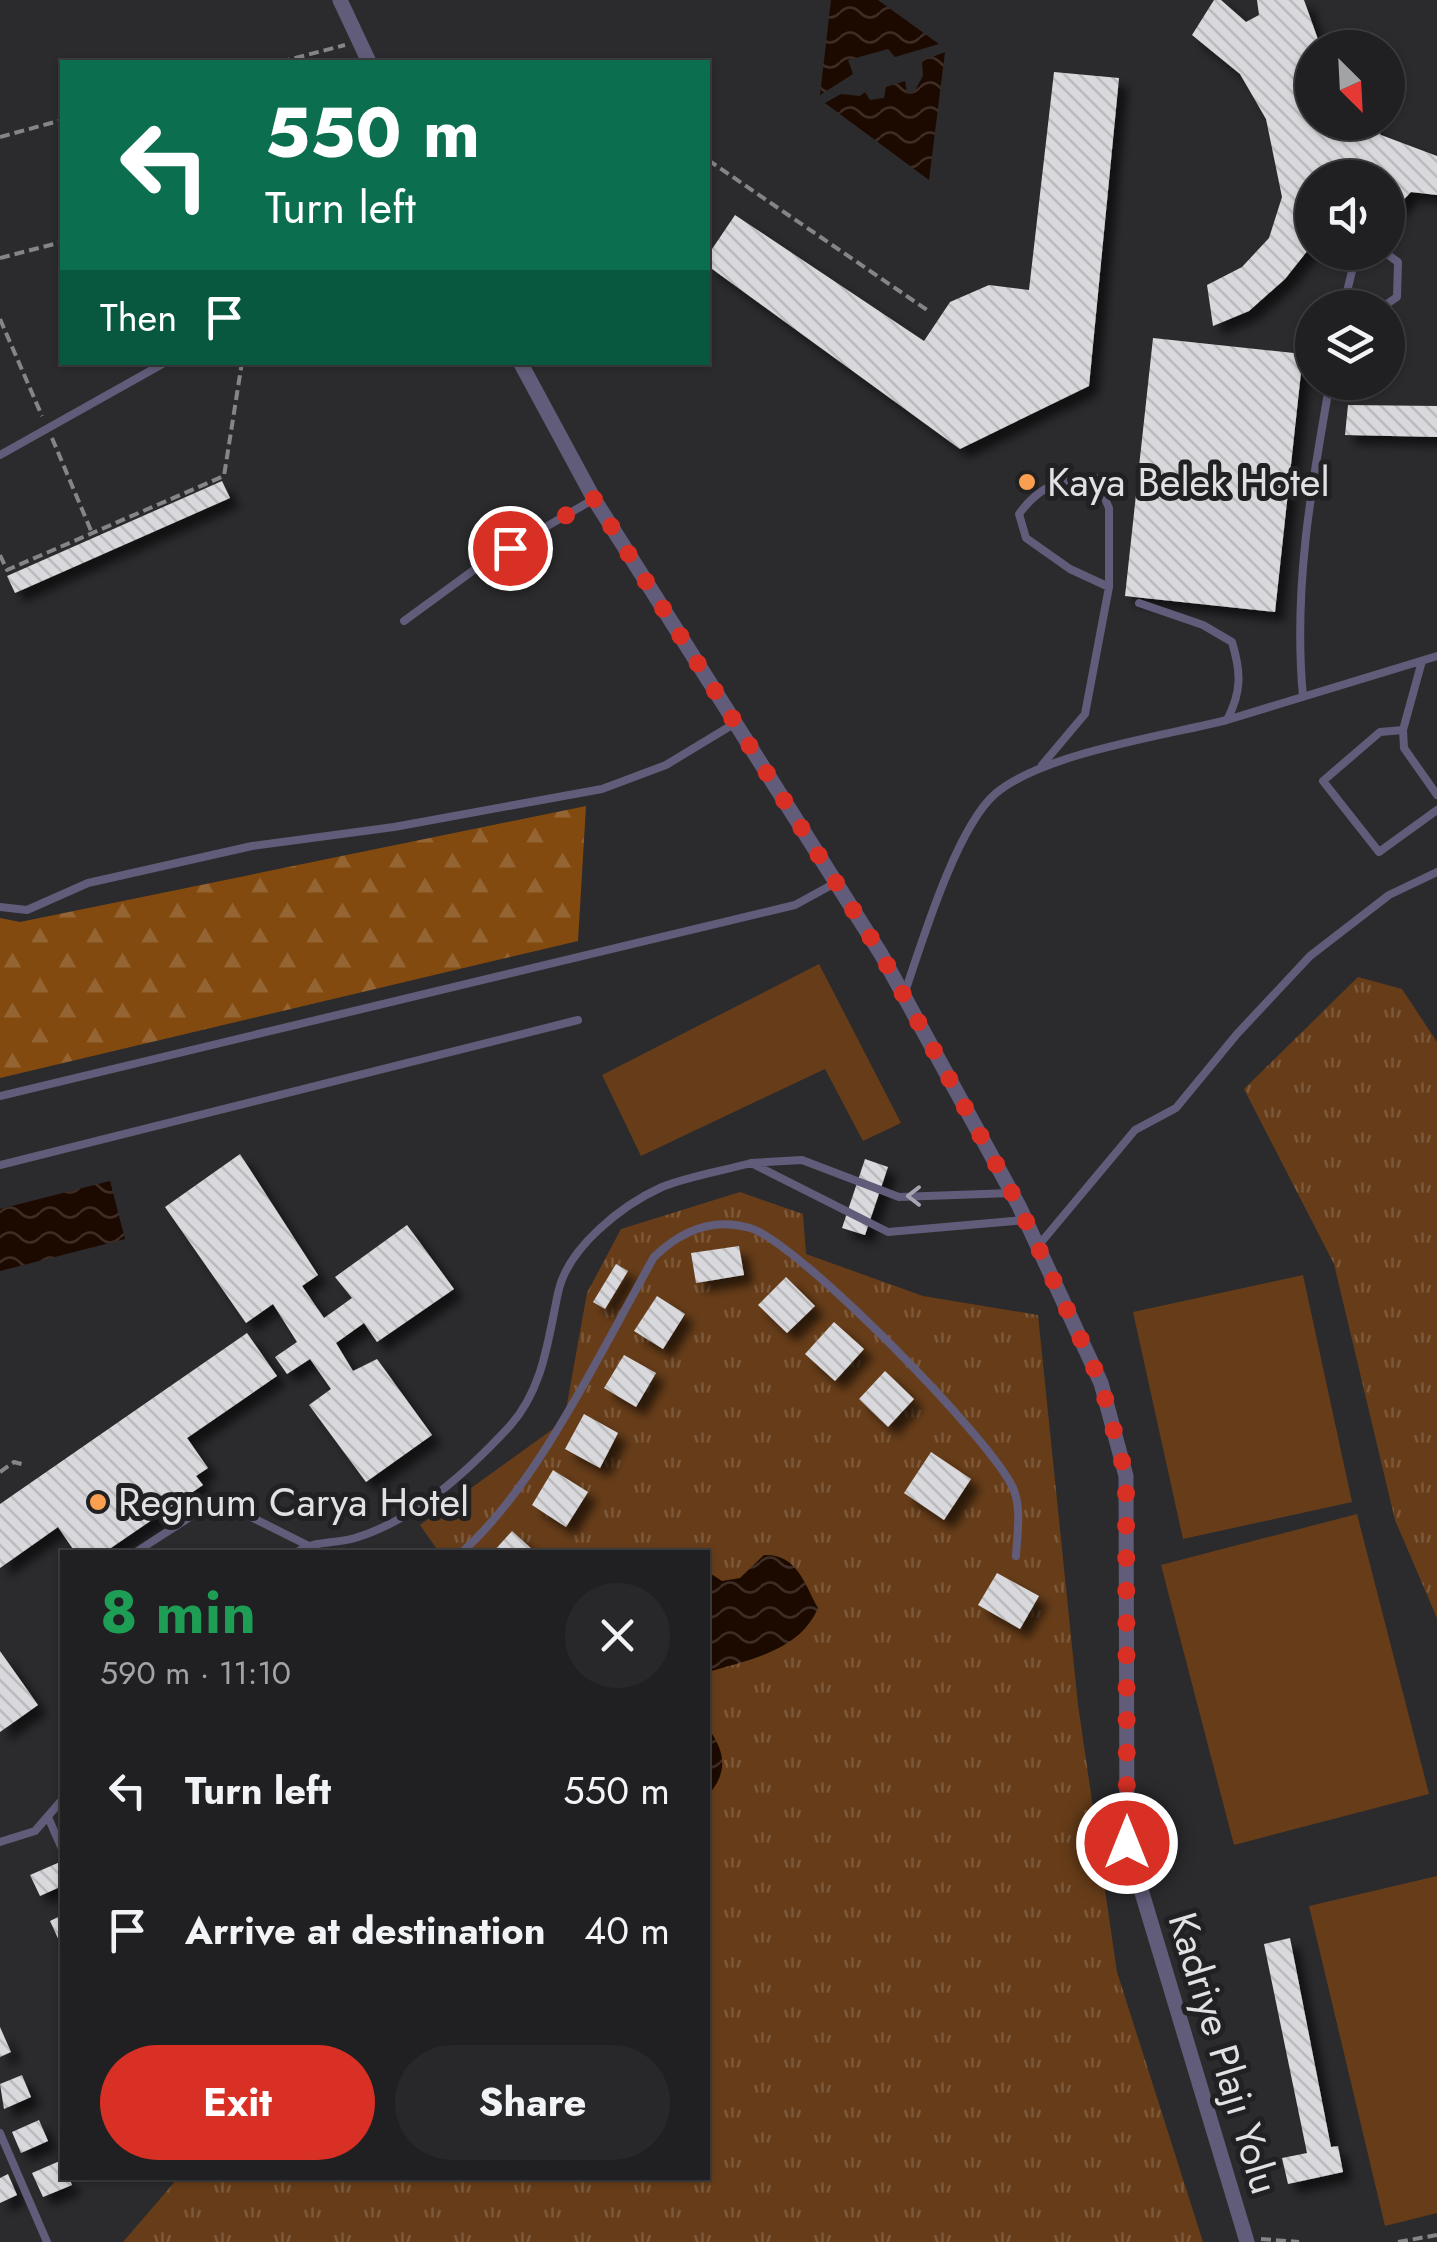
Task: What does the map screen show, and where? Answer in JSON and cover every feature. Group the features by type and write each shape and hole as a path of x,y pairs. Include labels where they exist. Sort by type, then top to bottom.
{"street":[{"path":"340,0 368,60"},
{"name":"Kadriye Plajı Yolu","path":"522,365 594,499 838,882 904,995 1026,1220 1101,1383 1126,1476 1127,1843 1247,2240"}],"lane":[{"path":"0,455 161,365"},
{"path":"1303,698 1297,630 1303,555 1327,400"},
{"path":"1042,766 1085,714 1109,588 1109,508 1096,478 1066,478 1036,491 1018,514 1026,538 1070,569 1109,588"},
{"path":"404,621 482,564 594,499"},
{"path":"1139,603 1203,625 1232,642 1240,669 1239,696 1227,720"},
{"path":"904,995 957,852 994,795 1042,766 1227,720 1303,698 1333,684 1437,656"},
{"path":"1422,660 1404,730 1404,748 1437,795"},
{"path":"0,907 28,910 88,883 252,846 394,827 602,789 666,765 736,722"},
{"path":"1404,730 1380,732 1322,781 1380,852 1437,810"},
{"path":"1038,1246 1135,1130 1176,1108 1237,1034 1310,956 1389,896 1437,872"},
{"path":"0,1096 795,905 838,882"},
{"path":"0,1165 578,1020"},
{"path":"300,1550 307,1545 356,1538 431,1500 512,1424 543,1368 559,1286 577,1254 619,1213 663,1187 751,1163 802,1160 900,1196 1012,1193"},
{"path":"751,1163 888,1232 1026,1220"},
{"path":"464,1550 492,1526 521,1484 654,1257 678,1234 719,1223 753,1228 790,1254 922,1374 980,1439 1014,1490 1016,1556"},
{"path":"139,1550 204,1508 245,1514 307,1545"},
{"path":"0,1842 35,1831 60,1802"},
{"path":"48,1817 60,1844"},
{"path":"0,2133 47,2242"}],"path":[{"path":"288,60 359,42"},
{"path":"0,137 60,121"},
{"path":"710,161 930,312"},
{"path":"0,258 60,243"},
{"path":"0,319 92,533"},
{"path":"0,555 7,570 224,476 242,365"},
{"path":"0,1472 14,1462 25,1465"},
{"path":"1398,2242 1437,2234"},
{"path":"1247,2240 1300,2242"}],"green space":[{"path":"586,806 578,941 0,1078 0,918 20,922"},
{"path":"819,964 901,1123 863,1141 825,1069 641,1156 602,1075"},
{"path":"1358,977 1402,989 1437,1042 1437,1618 1395,1520 1334,1264 1244,1089"},
{"path":"740,1192 803,1214 806,1254 923,1296 1038,1315 1078,1705 1117,1972 1203,2242 123,2242 176,2180 710,2180 710,1550 438,1550 420,1525 564,1421 587,1293 621,1229"},
{"path":"1303,1275 1352,1502 1183,1539 1133,1312"},
{"path":"1357,1514 1429,1794 1234,1845 1161,1565"},
{"path":"1437,1876 1437,2213 1385,2226 1309,1906"}],"water":[{"path":"831,0 878,0 939,44 895,57 888,49 848,60 853,74 820,95"},
{"path":"945,52 929,180 825,103 841,94 860,96 865,92 870,100 884,98 886,87 905,81 907,93 914,92 923,76 922,61"},
{"path":"110,1181 125,1239 0,1271 0,1209"},
{"path":"764,1555 784,1559 803,1580 818,1608 810,1623 786,1644 710,1671 710,1573 722,1581 740,1578"},
{"path":"710,1731 722,1761 710,1792"}],"building":[{"path":"1214,0 1221,0 1246,22 1259,15 1257,0 1304,0 1315,30 1295,30 1295,140 1394,140 1437,156 1437,195 1411,192 1405,198 1405,160 1295,160 1295,266 1249,311 1213,326 1207,285 1242,267 1269,238 1282,197 1266,119 1240,74 1192,35"},
{"path":"1054,72 1119,78 1089,386 960,449 710,267 710,252 735,215 924,341 950,302 989,285 1029,290"},
{"path":"1153,338 1295,353 1295,400 1298,400 1275,612 1125,596"},
{"path":"1348,405 1437,406 1437,437 1345,435"},
{"path":"222,481 230,498 15,593 7,576"},
{"path":"240,1154 318,1275 302,1286 324,1318 352,1298 335,1277 407,1225 454,1289 377,1342 364,1323 336,1343 353,1371 377,1359 432,1435 366,1482 309,1405 331,1389 310,1359 287,1374 275,1357 297,1342 273,1304 246,1323 165,1207"},
{"path":"865,1159 888,1167 865,1235 842,1228"},
{"path":"739,1246 744,1275 696,1283 691,1253"},
{"path":"616,1264 628,1271 605,1309 593,1302"},
{"path":"786,1277 815,1306 787,1333 758,1305"},
{"path":"657,1296 685,1314 663,1349 634,1331"},
{"path":"834,1322 864,1349 835,1381 805,1354"},
{"path":"247,1333 277,1376 187,1438 208,1468 196,1476 203,1485 108,1550 74,1550 58,1527 0,1568 0,1504"},
{"path":"624,1355 656,1373 636,1407 604,1388"},
{"path":"885,1371 914,1399 888,1427 859,1399"},
{"path":"584,1414 618,1433 600,1468 565,1449"},
{"path":"931,1452 971,1479 944,1520 904,1493"},
{"path":"553,1470 588,1492 566,1527 532,1505"},
{"path":"512,1531 533,1550 495,1550"},
{"path":"997,1573 1039,1596 1020,1629 978,1605"},
{"path":"0,1651 38,1705 0,1732"},
{"path":"60,1862 60,1887 40,1896 30,1875"},
{"path":"60,1916 60,1943 50,1921"},
{"path":"1290,1938 1331,2147 1338,2146 1343,2172 1288,2184 1282,2158 1307,2153 1264,1944"},
{"path":"0,2027 11,2052 0,2057"},
{"path":"22,2075 31,2097 4,2109 0,2084"},
{"path":"39,2120 48,2141 21,2153 12,2132"},
{"path":"60,2161 60,2180 70,2180 72,2185 43,2197 32,2173"},
{"path":"8,2174 17,2195 0,2203 0,2178"}],"place":[{"name":"Kaya Belek Hotel","path":"1027,482"},
{"name":"Regnum Carya Hotel","path":"98,1502"}],"route":[{"path":"510,548 594,499 838,882 1019,1206 1101,1383 1126,1476 1127,1843"}]}
